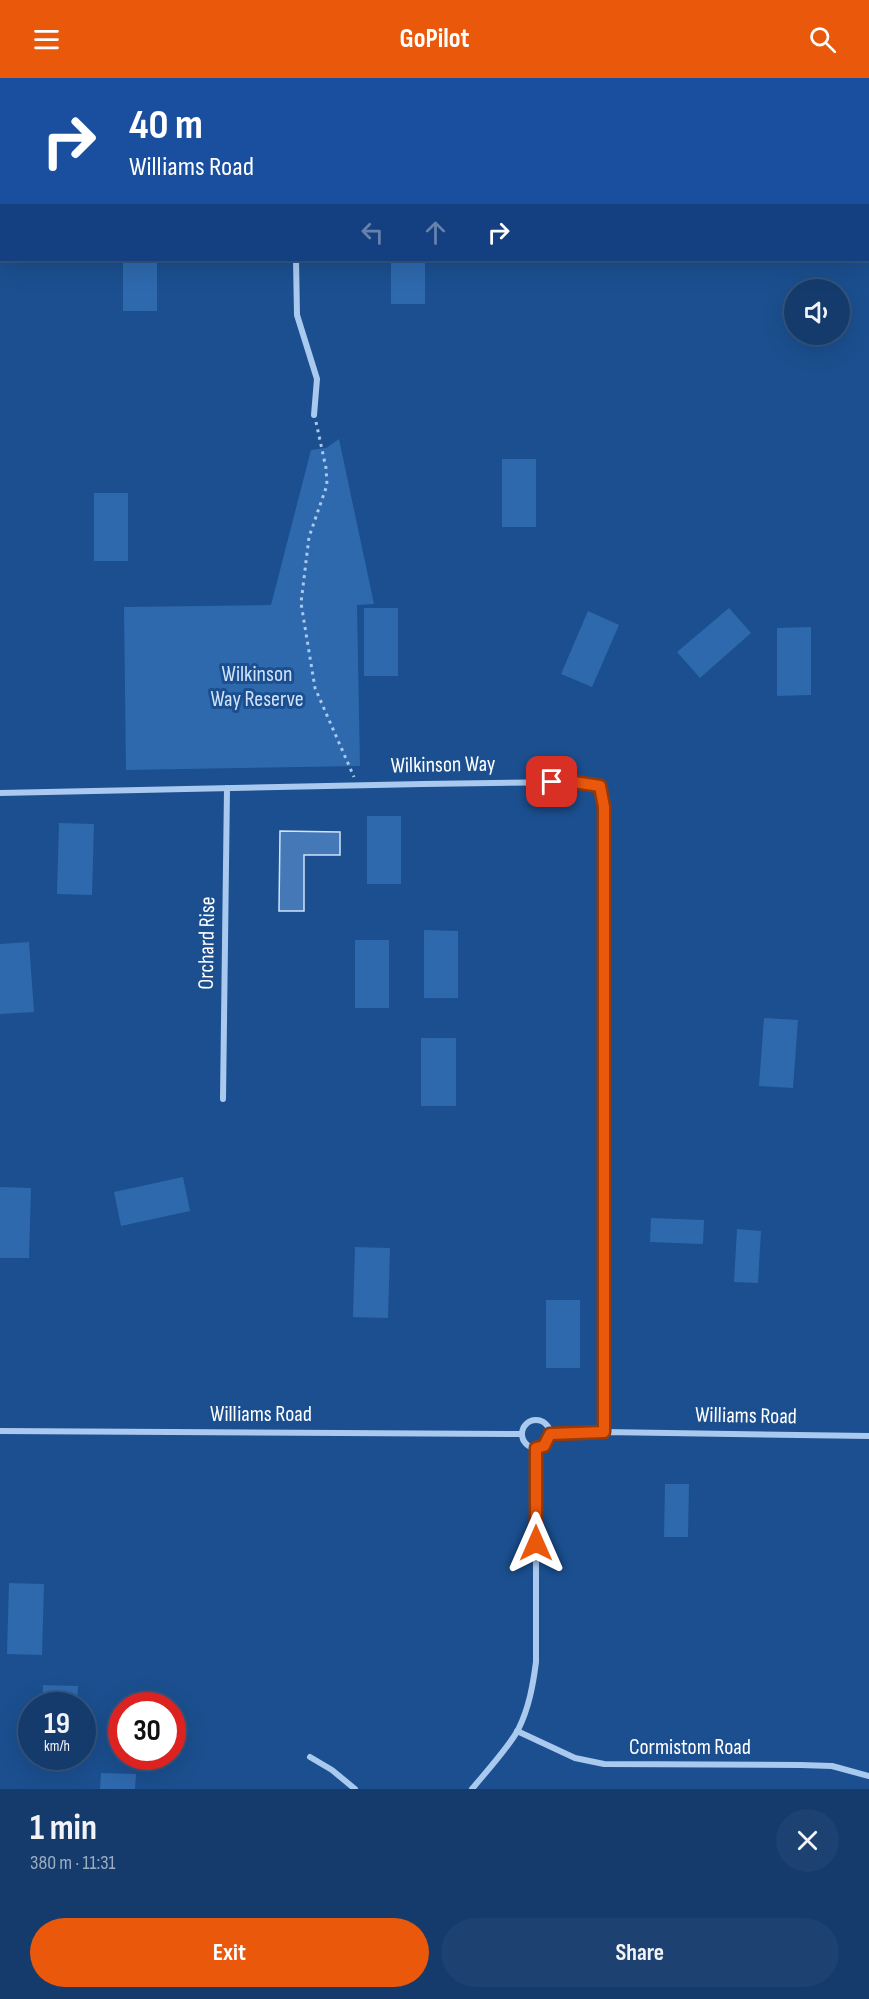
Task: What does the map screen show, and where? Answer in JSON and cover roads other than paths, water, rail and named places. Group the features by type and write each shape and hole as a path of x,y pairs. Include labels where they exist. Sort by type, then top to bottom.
{"street":[{"path":"296,261 297,315 317,379 315,415"},
{"name":"Wilkinson Way","path":"0,793 574,782 600,786 604,807 604,1432"},
{"name":"Orchard Rise","path":"223,1099 227,788"},
{"path":"538,1420 547,1425 550,1434 544,1446 536,1448 524,1442 522,1434 525,1425 538,1420"},
{"name":"Williams Road","path":"0,1431 522,1434"},
{"name":"Williams Road","path":"550,1434 604,1432 869,1436"},
{"path":"472,1789 517,1731 527,1708 536,1662 536,1448"},
{"name":"Cormistom Road","path":"517,1731 575,1758 604,1764 832,1766 869,1776"},
{"path":"310,1758 332,1770 355,1789"}],"park label":[{"name":"Wilkinson Way Reserve","path":"257,686"}]}
